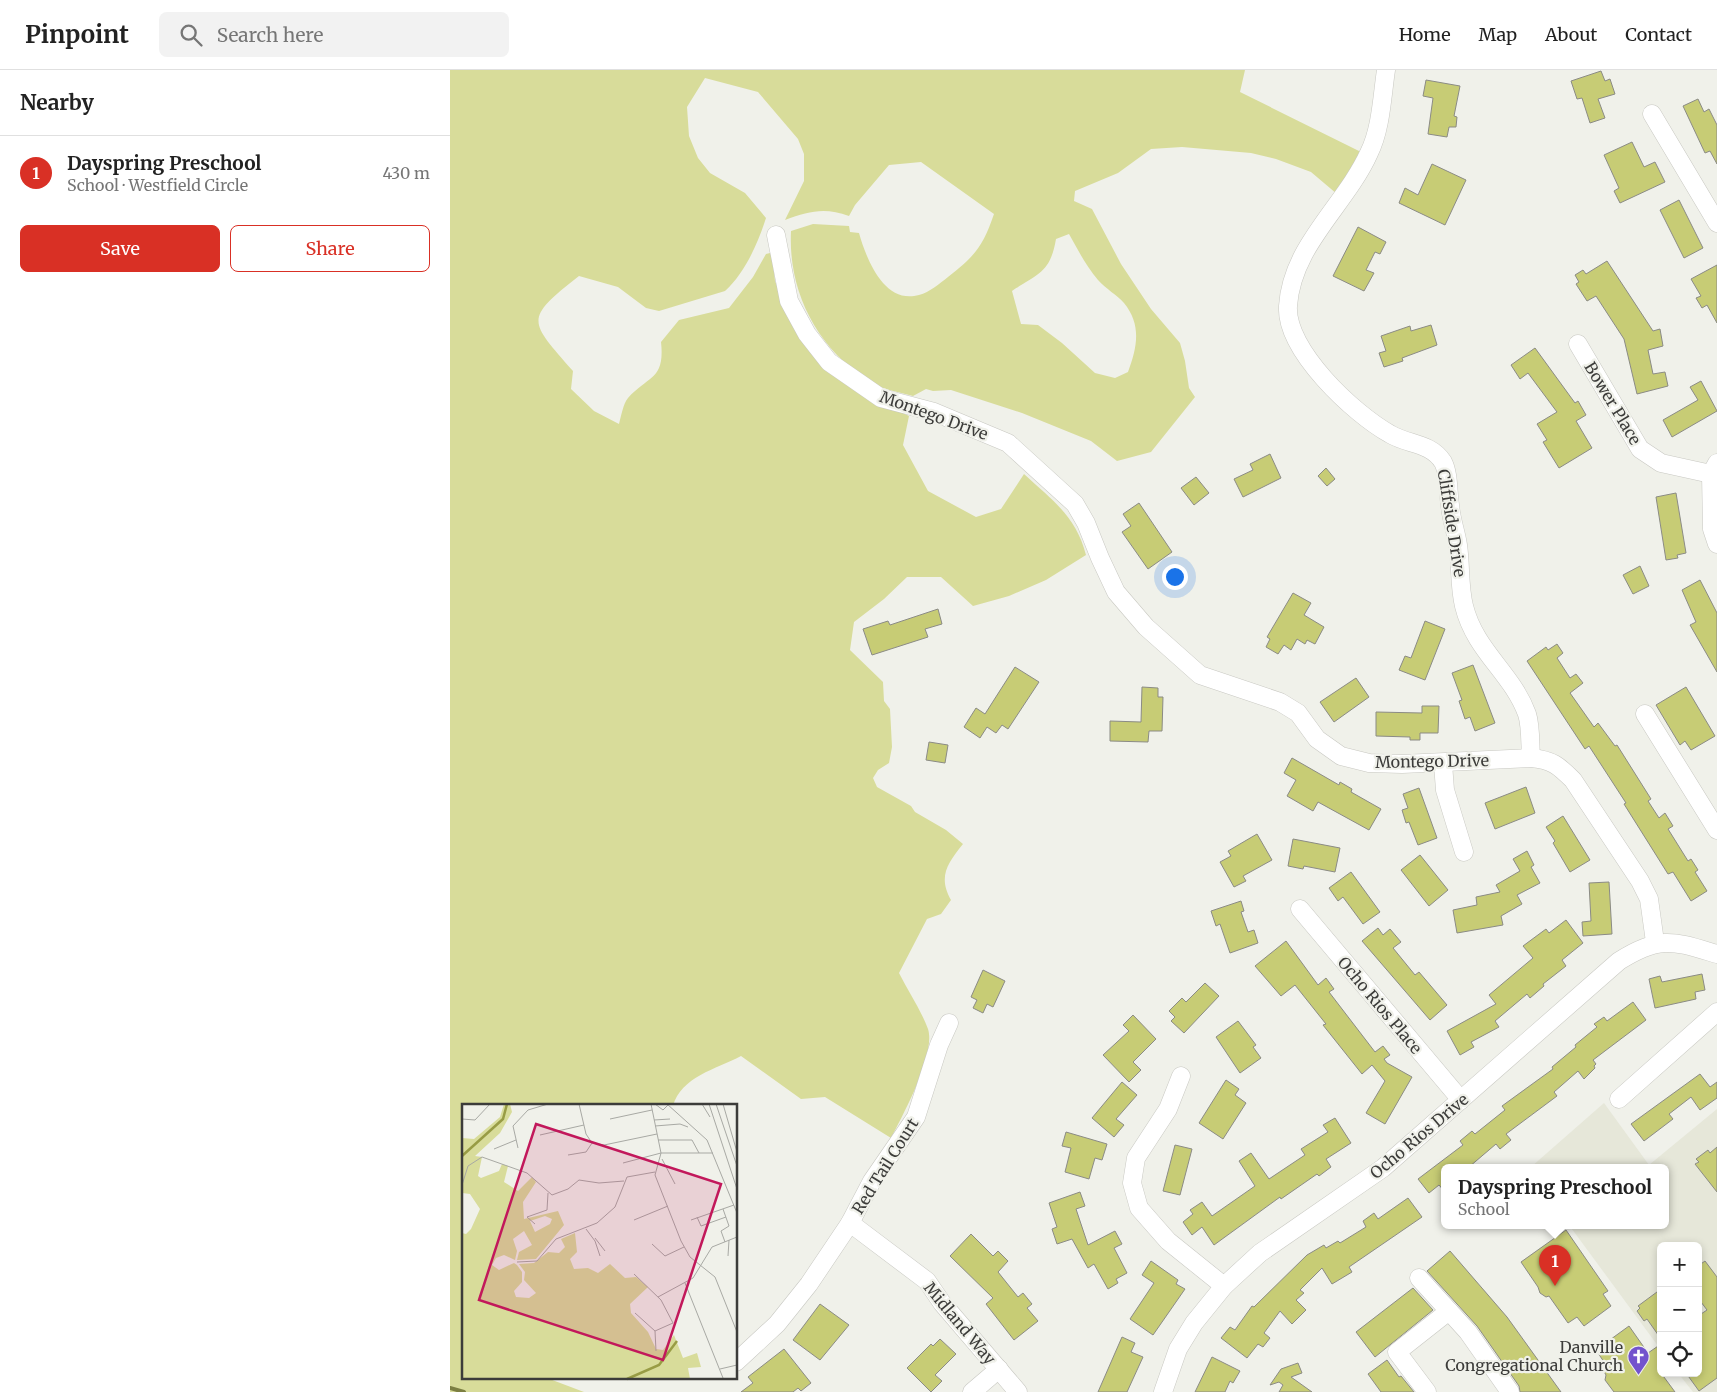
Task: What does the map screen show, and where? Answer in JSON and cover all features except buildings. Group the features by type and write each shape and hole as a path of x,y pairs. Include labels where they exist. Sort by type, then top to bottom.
{"street":[{"name":"Cliffside Drive","path":"1386,70 1370,152 1354,182 1304,250 1291,290 1288,306 1289,323 1299,346 1308,360 1360,416 1392,436 1432,449 1444,463 1458,545 1464,605 1474,636 1512,686 1527,714 1531,758"},
{"path":"1652,114 1717,223"},
{"name":"Montego Drive","path":"776,235 789,301 807,334 829,362 881,398 934,412 1008,443 1075,504 1086,523 1116,592 1146,627 1200,675 1280,702 1298,712 1317,739 1341,756 1369,763 1443,764 1531,758 1548,759 1562,768 1573,780 1640,881 1649,899 1655,942"},
{"name":"Bower Place","path":"1578,344 1640,449 1660,463 1714,469"},
{"path":"1714,469 1712,530 1717,544"},
{"path":"1645,714 1717,830"},
{"path":"1443,764 1445,790 1464,852"},
{"name":"Ocho Rios Place","path":"1300,909 1460,1100"},
{"name":"Ocho Rios Drive","path":"1162,1392 1178,1349 1194,1323 1224,1286 1260,1253 1383,1168 1619,961 1637,949 1655,942 1670,942 1717,954"},
{"path":"1619,1099 1717,1012"},
{"name":"Red Tail Court","path":"738,1360 777,1324 809,1284 850,1223 872,1181 916,1117 939,1045 949,1023"},
{"path":"1181,1076 1168,1109 1136,1158 1132,1183 1139,1208 1168,1242 1224,1286"},
{"name":"Midland Way","path":"850,1223 926,1281 942,1303 1018,1392"},
{"path":"1419,1278 1468,1332 1510,1392"},
{"path":"1427,1392 1397,1352 1449,1312"},
{"path":"972,1392 999,1369"}],"shaded area":[{"path":"1604,1103 1648,1164 1534,1164"},
{"path":"1717,1109 1717,1392 1693,1392 1681,1377 1702,1377 1702,1242 1657,1242 1657,1345 1572,1229 1669,1229 1669,1164 1650,1164"}],"green space":[{"path":"450,70 1245,70 1240,92 1361,152 1337,194 1311,172 1276,159 1251,153 1182,147 1151,149 1118,173 1075,191 1074,201 1092,209 1121,264 1151,309 1180,343 1189,388 1195,397 1151,452 1117,461 1091,441 1022,413 951,390 933,391 926,389 913,396 895,392 872,383 849,366 833,351 820,334 800,296 794,275 791,231 813,224 849,226 850,232 859,233 866,255 878,277 886,286 896,293 907,296 919,295 931,290 972,256 982,242 994,214 921,162 889,165 855,205 849,216 840,213 817,211 785,220 804,181 804,154 798,139 758,92 705,78 687,107 689,136 698,158 710,173 745,193 766,218 755,247 739,276 725,291 659,311 646,308 618,287 579,276 548,302 541,312 538,321 541,330 573,371 571,389 594,411 619,424 623,407 628,398 654,376 658,370 662,354 661,342 679,320 729,308 753,277 766,254 770,253 772,254 775,281 797,333 851,387 909,416 903,445 928,491 976,517 1001,509 1024,474 1069,519 1082,541 1086,555 1046,580 1009,596 973,606 941,577 907,577 884,599 854,622 850,650 883,682 884,701 890,709 892,747 889,763 878,770 873,778 877,787 911,806 915,812 946,830 963,844 946,871 945,884 951,900 941,914 927,919 899,973 925,1022 929,1040 923,1068 917,1084 891,1138 825,1097 801,1099 741,1056 691,1081 677,1096 674,1104 462,1104 462,1380 552,1380 584,1392 450,1392","holes":["1069,234 1082,258 1101,283 1124,303 1130,311 1136,328 1134,354 1128,372 1115,378 1095,373 1062,343 1038,325 1021,324 1012,291 1036,276 1047,266 1056,239"]}],"waterway":[{"path":"450,1388 464,1392"}],"place":[{"name":"Dayspring Preschool","path":"1555,1286"},
{"name":"Danville Congregational Church","path":"1639,1375"}]}
